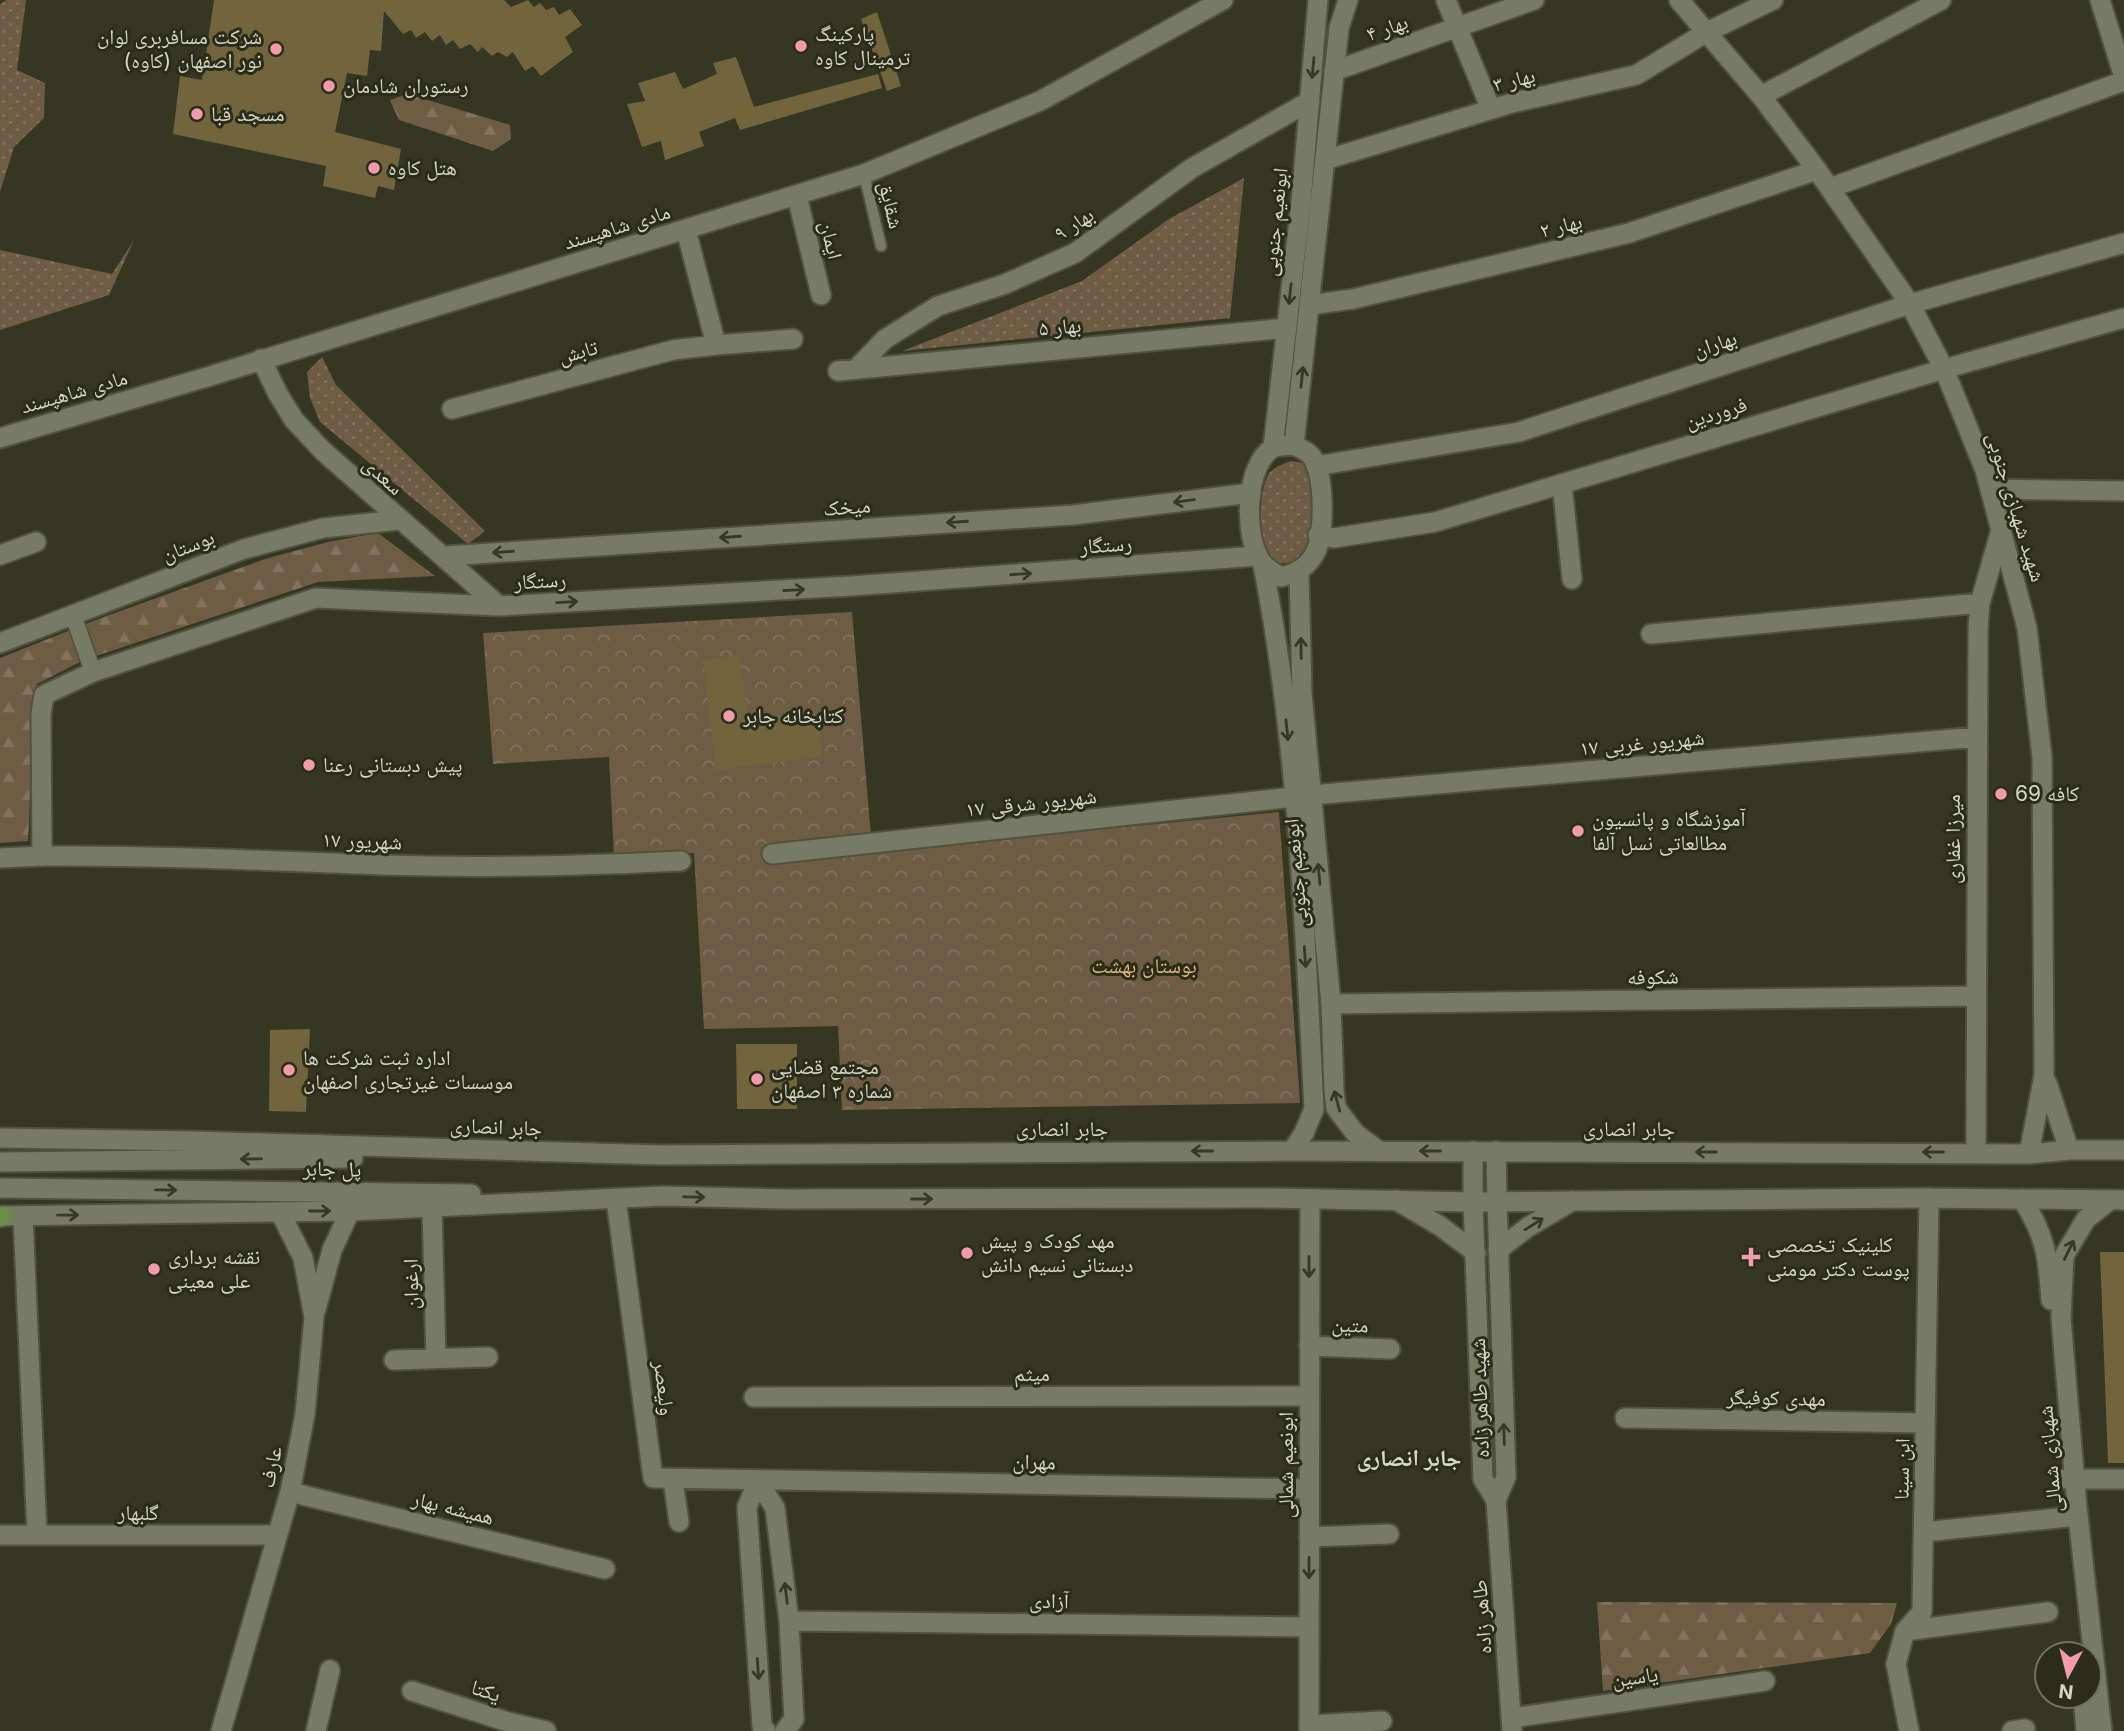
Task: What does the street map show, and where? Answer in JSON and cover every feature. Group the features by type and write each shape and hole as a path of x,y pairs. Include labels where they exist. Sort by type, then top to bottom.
{"street":[{"name":"مادی شاهپسند","path":"0,438 864,174 1040,101 1223,0"},
{"name":"ابونعیم جنوبی","path":"1273,448 1310,101 1318,0"},
{"name":"ابونعیم جنوبی","path":"1294,445 1339,28 1348,0"},
{"path":"1446,0 1491,109"},
{"name":"بهار ۴","path":"1334,71 1534,0"},
{"name":"شهید شهبازی جنوبی","path":"1679,0 1761,96 1830,188 1910,304 1944,369 1985,470 2027,628 2042,757 2045,1075 2029,1154"},
{"name":"بهار ۳","path":"1325,160 1491,109 1636,75 1707,32 1773,0"},
{"path":"1761,96 1941,0"},
{"path":"1830,188 2124,79 2100,0"},
{"name":"بهار ۹","path":"847,370 885,339 939,306 1005,284 1075,253 1192,168 1310,101"},
{"name":"بهار ۲","path":"1309,305 1353,299 1629,233 1817,170"},
{"name":"ایمان","path":"797,196 821,295"},
{"path":"686,230 716,345"},
{"name":"بهاران","path":"1316,466 1519,432 1910,304 2124,243"},
{"name":"فروردین","path":"1318,535 1334,538 1435,522 1944,369 2124,318"},
{"name":"بهار ۵","path":"847,370 1287,328"},
{"name":"تابش","path":"452,410 673,351 793,339"},
{"name":"سعدی","path":"261,359 294,420 323,451 499,606"},
{"path":"1294,445 1312,456 1316,466 1321,478 1323,501 1316,552 1299,573 1281,577 1261,561 1254,548 1248,508 1258,463 1273,448 1294,445"},
{"path":"1562,484 1572,579"},
{"path":"1990,489 2124,491"},
{"name":"میخک","path":"444,556 1073,515 1251,493"},
{"name":"بوستان","path":"0,643 244,549 323,528 399,520"},
{"name":"میرزا غفاری","path":"1976,1152 1976,737 1980,603 2001,530"},
{"path":"0,555 36,542"},
{"name":"ابونعیم جنوبی","path":"1261,561 1277,636 1303,796 1331,1004 1336,1108 1355,1133 1379,1151"},
{"name":"رستگار","path":"42,856 41,714 44,695 93,672 316,598 499,606 1261,561"},
{"name":"ابونعیم جنوبی","path":"1292,1151 1304,1133 1314,1109 1303,796 1299,573"},
{"path":"1651,634 1980,603"},
{"path":"74,615 93,672"},
{"name":"۱۷ شهریور غربی","path":"1303,796 1976,737"},
{"name":"۱۷ شهریور شرقی","path":"772,854 1303,796"},
{"name":"۱۷ شهریور","path":"42,856 127,855 386,865 598,865 681,860"},
{"path":"0,858 42,856"},
{"name":"شکوفه","path":"1331,1004 1976,996"},
{"name":"شهید شهبازی جنوبی","path":"2045,1075 2069,1150"},
{"name":"جابر انصاری","path":"0,1138 662,1155 1292,1151 2029,1154 2069,1150 2124,1150"},
{"name":"شهید طاهر زاده","path":"1473,1151 1483,1479 1496,1500"},
{"name":"شهید طاهر زاده","path":"1496,1151 1506,1477 1496,1500"},
{"name":"پل جابر","path":"0,1162 662,1155"},
{"name":"پل جابر","path":"0,1188 663,1196"},
{"path":"1,1217 350,1211 663,1196 783,1199 1310,1199 1473,1202 1929,1198 2117,1200"},
{"name":"ابن سینا","path":"1909,1731 1896,1664 1905,1631 1922,1612 1929,1198"},
{"name":"ولیعصر","path":"616,1199 653,1478 673,1480"},
{"name":"ابونعیم شمالی","path":"1309,1728 1310,1199"},
{"name":"شهبازی شمالی","path":"2022,1199 2039,1225 2048,1256 2070,1479 2079,1640"},
{"path":"1396,1200 1440,1226 1476,1253"},
{"name":"شهبازی شمالی","path":"2070,1479 2062,1318 2064,1256 2086,1219 2117,1200"},
{"path":"1498,1250 1528,1227 1572,1201"},
{"name":"ارغوان","path":"432,1208 436,1359"},
{"path":"314,1317 331,1250 350,1211"},
{"name":"عارف","path":"224,1730 290,1492 306,1414 314,1317 303,1258 280,1212"},
{"path":"23,1216 37,1535"},
{"name":"متین","path":"1309,1346 1390,1349"},
{"path":"394,1360 488,1357"},
{"name":"میثم","path":"754,1397 1309,1396"},
{"name":"مهدی کوفیگر","path":"1625,1418 1925,1423"},
{"path":"2070,1479 2124,1479"},
{"path":"678,1522 673,1480 758,1481"},
{"path":"758,1481 775,1508 790,1630 794,1719 785,1731"},
{"path":"758,1481 747,1507 762,1726 766,1731"},
{"name":"مهران","path":"758,1481 1309,1489"},
{"name":"همیشه بهار","path":"290,1492 605,1569"},
{"name":"طاهر زاده","path":"1496,1500 1512,1725"},
{"path":"1924,1532 2073,1516"},
{"name":"شهبازی شمالی","path":"2073,1516 2102,1731"},
{"path":"1309,1537 1389,1534"},
{"name":"گلبهار","path":"0,1535 276,1535"},
{"path":"750,1563 781,1559"},
{"path":"1905,1631 2048,1612"},
{"name":"آزادی","path":"756,1641 790,1630 1309,1627"},
{"path":"316,1731 330,1670"},
{"name":"یاسین","path":"1512,1725 1765,1681"},
{"name":"یکتا","path":"412,1691 507,1726 547,1731"},
{"path":"2084,1710 2086,1731"},
{"path":"1309,1728 1382,1721"}],"lane":[{"name":"شقایق","path":"864,174 881,246"}],"green space":[{"path":"7,0 26,0 17,70 45,83 44,118 14,147 0,192 0,4"},
{"path":"408,94 510,125 511,139 493,151 399,120 390,100"},
{"path":"1244,178 1230,318 902,351 1082,281 1169,219"},
{"path":"134,240 109,295 0,330 0,250 112,274"},
{"path":"322,357 336,385 485,531 468,544 320,422 310,398 307,372"},
{"path":"1291,461 1304,463 1314,482 1312,535 1310,545 1302,556 1283,563 1271,559 1264,546 1261,503 1270,472"},
{"path":"378,533 435,576 318,582 84,660 37,684 32,723 28,841 0,843 0,658 101,618 265,559 328,542"},
{"name":"بوستان بهشت","path":"852,612 871,836 774,861 1279,812 1300,1103 842,1110 838,1026 704,1029 694,853 614,856 609,757 493,764 483,633"},
{"path":"1597,1602 1897,1603 1891,1624 1870,1653 1603,1691"}],"building":[{"path":"214,0 504,0 511,7 528,0 534,7 540,3 546,10 554,7 559,15 570,9 582,25 565,37 573,52 541,76 533,66 525,71 513,52 507,57 498,52 492,56 482,47 478,52 470,44 460,49 453,40 446,45 440,35 432,41 425,32 416,38 411,30 403,34 384,11 381,51 370,50 367,76 347,73 335,132 401,149 394,190 378,186 375,198 323,186 326,166 173,134 180,76 202,80"},
{"path":"877,12 901,86 887,91 861,19"},
{"path":"736,57 754,107 878,74 882,88 740,130 735,118 699,132 704,146 665,160 661,141 642,147 627,104 645,101 638,83 675,72 683,89 717,74 713,63"},
{"name":"کتابخانه جابر","path":"740,655 748,720 816,711 822,757 716,770 703,660"},
{"name":"اداره ثبت شرکت ها موسسات غیرتجاری اصفهان","path":"310,1029 306,1112 269,1111 270,1030"},
{"path":"736,1044 797,1044 797,1109 737,1109"},
{"path":"2100,1252 2124,1252 2124,1463 2108,1463"}],"place":[{"name":"پارکینگ ترمینال کاوه","path":"801,46"},
{"name":"شرکت مسافربری لوان نور اصفهان (کاوه)","path":"276,49"},
{"name":"رستوران شادمان","path":"329,86"},
{"name":"مسجد قبا","path":"197,114"},
{"name":"هتل کاوه","path":"374,168"},
{"name":"کتابخانه جابر","path":"729,716"},
{"name":"پیش دبستانی رعنا","path":"309,765"},
{"name":"کافه 69","path":"2001,794"},
{"name":"آموزشگاه و پانسیون مطالعاتی نسل آلفا","path":"1578,831"},
{"name":"اداره ثبت شرکت ها موسسات غیرتجاری اصفهان","path":"289,1070"},
{"name":"مجتمع قضایی شماره ۳ اصفهان","path":"757,1079"},
{"name":"مهد کودک و پیش دبستانی نسیم دانش","path":"967,1253"},
{"name":"کلینیک تخصصی پوست دکتر مومنی","path":"1751,1257"},
{"name":"نقشه برداری علی معینی","path":"154,1269"}],"district":[{"name":"جابر انصاری","path":"1409,1458"}]}
